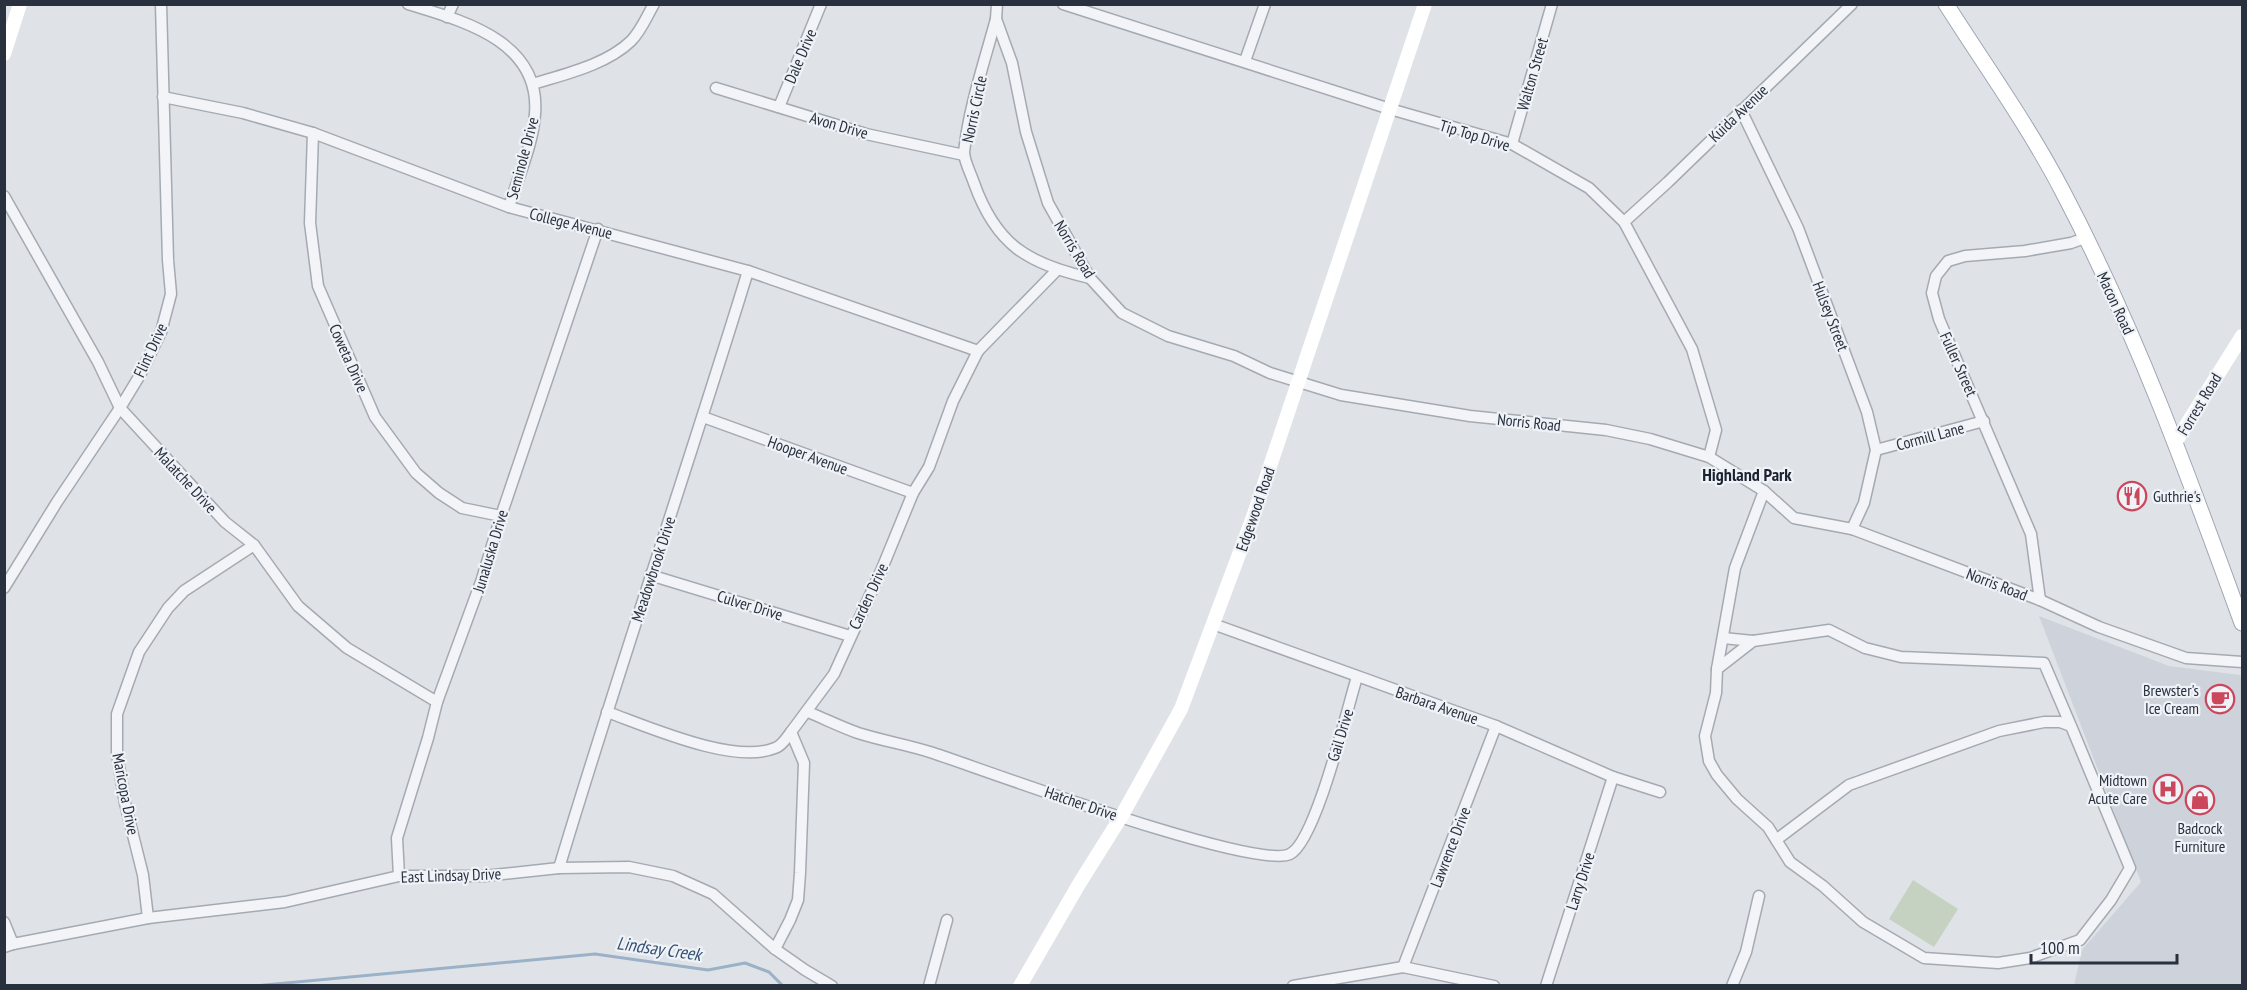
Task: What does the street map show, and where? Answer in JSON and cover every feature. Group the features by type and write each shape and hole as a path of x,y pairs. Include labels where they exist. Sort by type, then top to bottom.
{"main road":[{"name":"Macon Road","path":"1946,4 2028,132 2065,195 2122,313 2175,443 2242,622"}],"street":[{"path":"4,54 20,4"},
{"name":"Flint Drive","path":"4,588 57,502 120,408 161,332 171,294 168,260 161,4"},
{"name":"Seminole Drive","path":"408,4 447,16 501,40 520,59 533,84 535,113 531,136 509,207"},
{"path":"447,16 453,4"},
{"path":"533,84 574,72 616,52 632,41 654,4"},
{"name":"Dale Drive","path":"779,107 821,4"},
{"name":"Norris Road","path":"997,4 996,19 1011,63 1026,132 1048,204 1090,278 1122,313 1168,336 1234,356 1270,374 1341,395 1470,416 1606,430 1709,457 1764,491 1794,518 1852,529 2040,600 2099,627 2186,658 2242,662"},
{"name":"Tip Top Drive","path":"1063,4 1390,109 1512,144 1589,188 1624,222 1692,348 1716,430 1709,457"},
{"path":"1245,62 1265,4"},
{"name":"Edgewood Road","path":"1020,986 1120,817 1180,709 1253,517 1425,4"},
{"name":"Walton Street","path":"1512,144 1552,4"},
{"name":"Kuida Avenue","path":"1624,222 1852,4"},
{"name":"Norris Circle","path":"996,19 967,125 964,155 982,207 1009,243 1035,261 1057,270 1090,278"},
{"name":"Avon Drive","path":"716,88 866,134 964,155"},
{"name":"College Avenue","path":"163,97 243,113 314,133 509,207 598,229 747,271 978,351"},
{"name":"Hulsey Street","path":"1741,110 1798,228 1867,412 1876,450 1864,503 1852,529"},
{"name":"Coweta Drive","path":"314,133 310,223 318,286 375,417 416,473 439,493 462,508 501,516"},
{"name":"Malatche Drive","path":"4,196 98,362 120,408 225,522 254,545 298,606 347,648 437,702"},
{"name":"Junaluska Drive","path":"399,876 397,838 437,702 475,600 598,229"},
{"name":"Fuller Street","path":"2040,600 2031,534 1939,319 1932,293 1936,276 1948,261 1965,256 2029,250 2085,238"},
{"name":"Carden Drive","path":"792,732 834,674 881,571 913,493 928,466 953,401 978,351 1057,270"},
{"name":"Meadowbrook Drive","path":"559,868 650,575 703,417 747,271"},
{"name":"Forrest Road","path":"2175,443 2242,336"},
{"name":"Hooper Avenue","path":"703,417 913,493"},
{"name":"Cormill Lane","path":"1876,450 1984,421"},
{"path":"1723,638 1753,641 1829,630 1865,648 1900,657 2044,663 2130,868 2111,900 2080,940 2030,958 1998,963 1924,958 1863,922 1823,886 1790,862 1768,827 1737,799 1717,775 1709,761 1705,736 1716,693 1717,669 1735,568 1764,491"},
{"name":"Maricopa Drive","path":"148,918 143,875 125,803 117,754 117,714 139,652 168,608 184,591 254,545"},
{"name":"Culver Drive","path":"650,575 850,636"},
{"name":"Barbara Avenue","path":"1213,624 1496,726 1613,777 1660,792"},
{"path":"1717,669 1753,641"},
{"name":"Gail Drive","path":"1322,792 1357,677"},
{"path":"607,712 694,743 751,754 777,748 792,732 804,763 798,900 775,949"},
{"name":"Hatcher Drive","path":"808,712 857,733 931,752 1120,817 1231,850 1276,856 1293,852 1304,838 1317,810 1322,792"},
{"path":"1776,840 1849,785 1859,781 1999,731 2044,722 2060,722 2071,726"},
{"name":"Lawrence Drive","path":"1403,968 1496,726"},
{"name":"Larry Drive","path":"1546,986 1613,777"},
{"name":"East Lindsay Drive","path":"9,946 148,918 285,902 399,876 484,876 559,868 629,867 673,876 713,894 775,949 832,986"},
{"path":"1732,986 1746,952 1758,896"},
{"path":"929,986 947,920"},
{"path":"4,922 9,946"},
{"path":"1293,986 1403,968 1494,986"}],"shaded area":[{"path":"2039,616 2169,666 2240,675 2242,681 2242,985 2074,985 2082,950 2141,882"}],"green space":[{"path":"1913,880 1958,909 1934,947 1889,919"}],"waterway":[{"name":"Lindsay Creek","path":"253,986 595,954 708,970 745,963 769,972 783,986"}],"place":[{"name":"Guthrie's","path":"2132,496"},
{"name":"Brewster's Ice Cream","path":"2220,699"},
{"name":"Midtown Acute Care","path":"2168,789"},
{"name":"Badcock Furniture","path":"2200,800"}],"district":[{"name":"Highland Park","path":"1747,475"}]}
